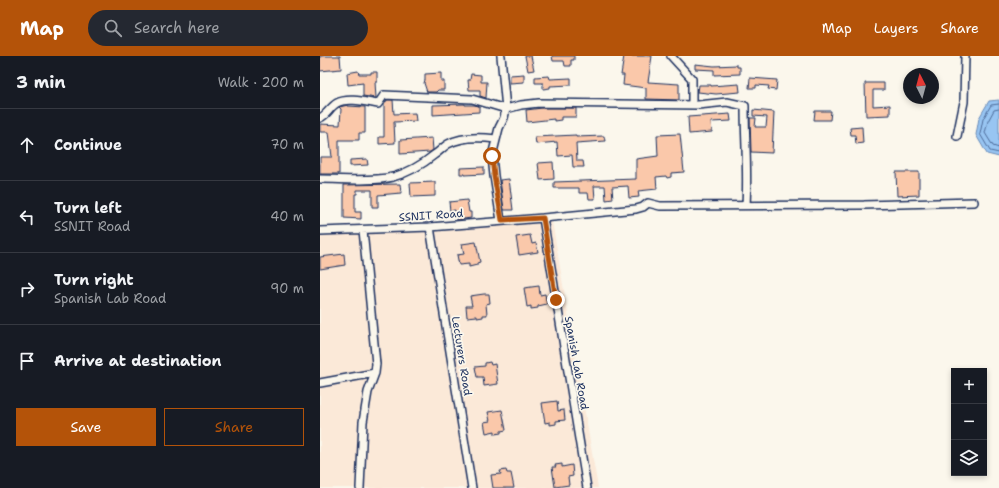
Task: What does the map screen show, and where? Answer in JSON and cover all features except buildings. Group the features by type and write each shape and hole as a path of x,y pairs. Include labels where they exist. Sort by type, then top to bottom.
{"street":[{"path":"501,56 506,109 492,156 502,220"},
{"path":"671,56 692,79 692,105"},
{"path":"957,136 964,102 965,56"},
{"path":"320,118 324,116 336,103 355,100 378,104 384,95 472,99 506,109 521,105 539,103 692,105 726,102 745,106 745,159 748,180 746,206"},
{"path":"320,180 379,179 394,177 433,156 447,144 456,140 468,138 496,139"},
{"name":"SSNIT Road","path":"320,231 430,227 502,220 543,218 636,209 643,207 648,203 660,206 746,206 974,202"},
{"name":"Spanish Lab Road","path":"543,218 587,488"},
{"name":"Lecturers Road","path":"430,227 472,488"},
{"path":"360,488 363,422 368,392 376,373 373,319 363,230"},
{"path":"320,383 376,373"}],"shaded area":[{"path":"552,221 598,488 320,488 320,235"}],"water":[{"path":"999,100 999,157 987,154 976,135 979,118 989,101"}],"route":[{"path":"492,156 502,220 543,218 556,300"}]}
